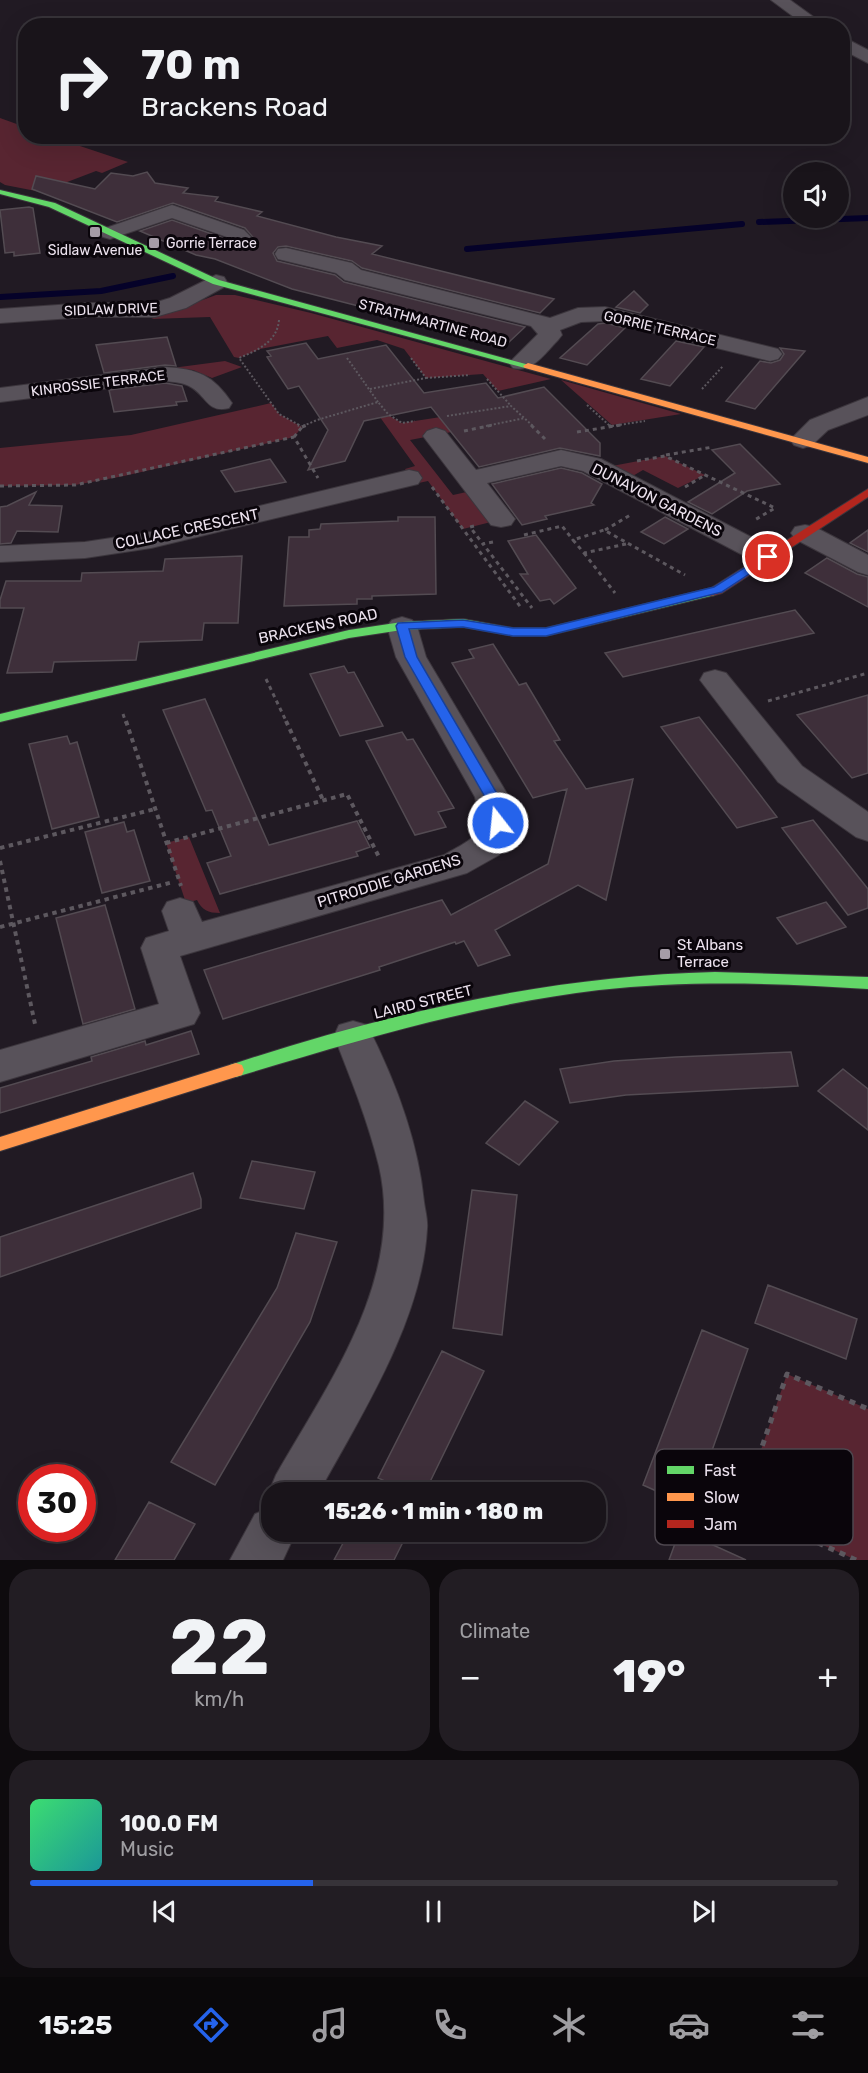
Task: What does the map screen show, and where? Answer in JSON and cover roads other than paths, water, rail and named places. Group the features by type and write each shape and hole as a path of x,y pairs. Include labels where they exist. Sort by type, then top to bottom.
{"street":[{"path":"779,0 806,18"},
{"path":"850,46 868,58"},
{"name":"STRATHMARTINE ROAD","path":"0,192 52,205 216,282 521,363 868,460"},
{"path":"147,202 237,234 244,241"},
{"path":"110,233 172,211"},
{"path":"286,254 344,268 353,275 539,321 548,327 550,335 521,363"},
{"name":"SIDLAW DRIVE","path":"0,316 87,310 155,310 178,303 216,282"},
{"name":"GORRIE TERRACE","path":"548,327 578,315 605,314 735,352 770,354"},
{"name":"KINROSSIE TERRACE","path":"0,395 165,374 187,375 205,383 220,403"},
{"path":"803,440 812,429 827,419 861,409 868,404"},
{"path":"427,428 471,479 504,532"},
{"name":"DUNAVON GARDENS","path":"471,479 561,458 592,465 768,557"},
{"name":"COLLACE CRESCENT","path":"0,554 85,550 151,540 328,497 378,495 409,478"},
{"name":"BRACKENS ROAD","path":"0,718 349,634 402,626 463,623 513,632 546,632 675,602 718,590 868,492"},
{"path":"805,533 868,566"},
{"name":"PITRODDIE GARDENS","path":"0,1066 181,1012 159,948 183,910 392,882 454,864 487,846 498,823 492,797 411,657 402,626"},
{"path":"715,680 790,774 867,825"},
{"name":"LAIRD STREET","path":"0,1144 353,1036 488,1003 585,986 700,978 818,979 868,983"},
{"path":"299,1482 363,1366 393,1296 406,1228 397,1158 383,1109 353,1036"},
{"path":"255,1560 266,1542"}],"waterway":[{"path":"759,222 868,218"},
{"path":"467,249 742,224"},
{"path":"0,297 101,291 173,276"}],"place":[{"name":"Sidlaw Avenue","path":"95,232"},
{"name":"Gorrie Terrace","path":"154,243"},
{"name":"St Albans Terrace","path":"665,954"}]}
